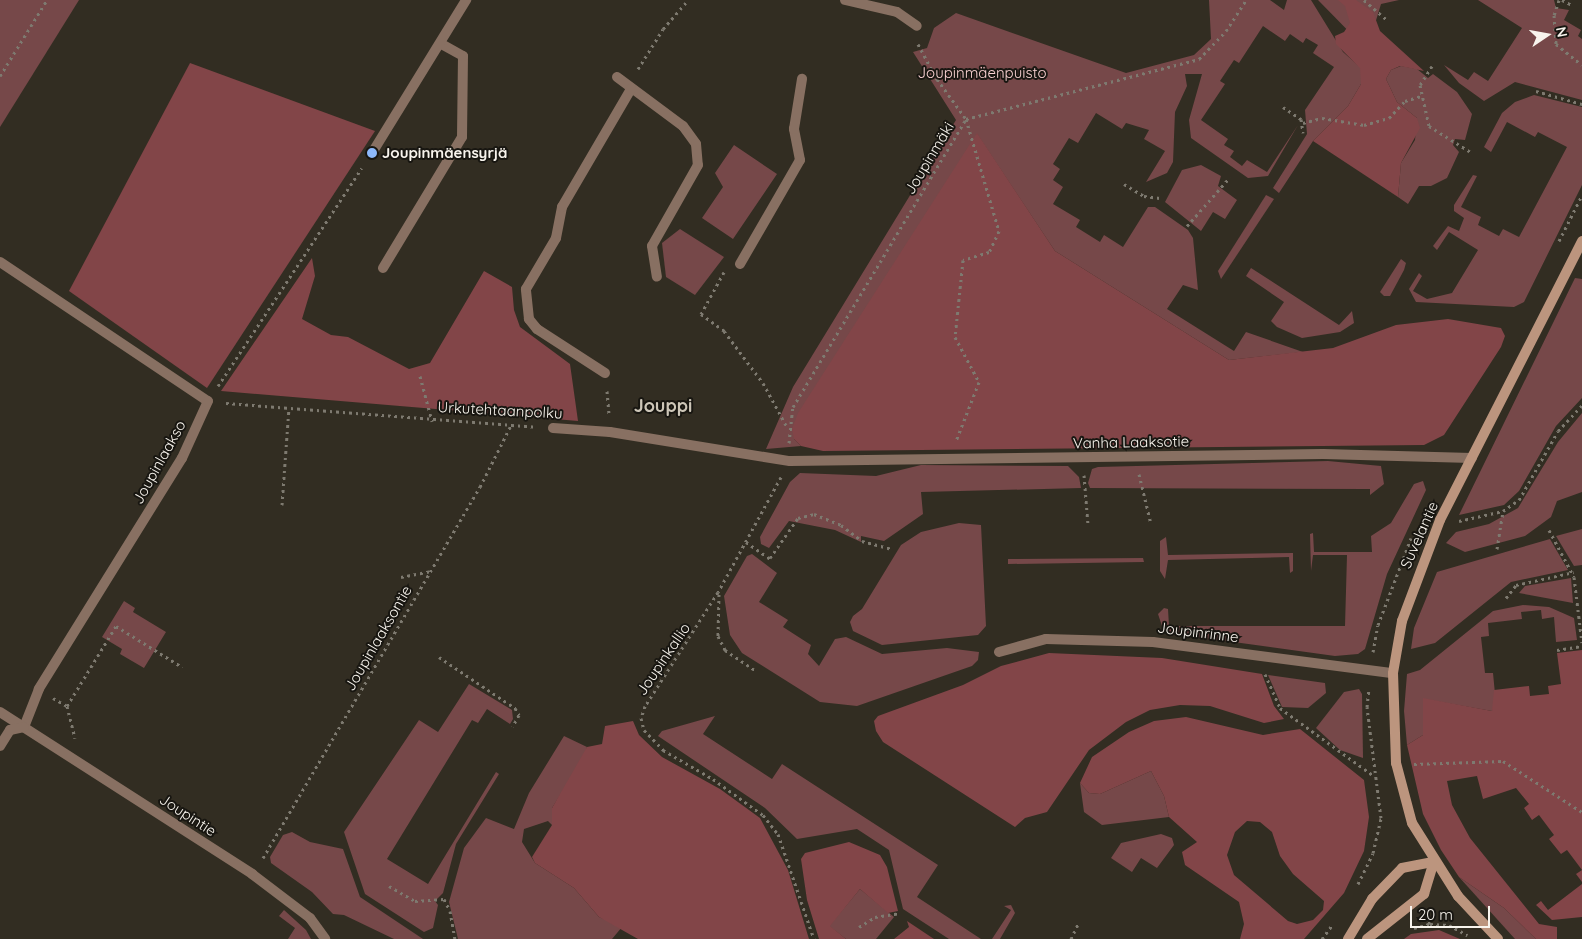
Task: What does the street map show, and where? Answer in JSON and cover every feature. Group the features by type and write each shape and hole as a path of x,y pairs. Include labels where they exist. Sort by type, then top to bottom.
{"street":[{"path":"372,153 466,0"},
{"path":"845,0 897,12 917,26"},
{"path":"383,268 462,137 463,56 440,43"},
{"path":"617,77 684,126 696,144 698,165 652,246 657,277"},
{"path":"740,264 800,160 794,129 802,79"},
{"path":"606,373 537,330 528,319 526,289 556,238 562,206 631,89"},
{"name":"Suvelantie","path":"1498,939 1458,896 1434,862 1412,823 1396,763 1393,674 1402,621 1440,520 1582,241"},
{"path":"0,262 208,401"},
{"name":"Joupinlaakso","path":"24,727 39,689 182,458 208,401"},
{"name":"Urkutehtaanpolku","path":"553,428 610,432 790,461"},
{"name":"Vanha Laaksotie","path":"790,461 1323,454 1472,458"},
{"name":"Joupinrinne","path":"999,652 1046,639 1153,642 1263,655 1393,674"},
{"name":"Joupintie","path":"0,712 252,874 310,918 325,939"},
{"path":"0,746 10,730 24,727"},
{"path":"1348,939 1372,900 1402,868 1434,862 1424,894 1367,939"}],"path":[{"path":"0,76 47,0"},
{"path":"638,69 663,28 688,0"},
{"name":"Joupinmäki","path":"790,461 788,427 793,407 966,119 1199,59 1226,30 1246,0"},
{"path":"1364,0 1387,20"},
{"path":"1572,6 1561,0 1554,15 1556,44 1582,66"},
{"path":"917,26 919,48 966,119 999,231 988,252 963,260 955,337 979,382 949,459"},
{"path":"1432,66 1420,85 1430,126 1472,153"},
{"path":"1536,91 1582,104"},
{"path":"1303,123 1322,118 1364,125 1389,118 1405,101 1422,96"},
{"path":"1283,107 1303,123"},
{"path":"1303,123 1303,133"},
{"path":"208,401 372,153"},
{"path":"1187,226 1230,177"},
{"path":"1124,184 1144,196 1160,198"},
{"path":"740,264 729,263 701,314 724,331 763,383 788,427"},
{"path":"606,373 610,432"},
{"path":"420,376 432,421"},
{"name":"Urkutehtaanpolku","path":"208,401 432,421 553,428"},
{"path":"1440,520 1483,518 1503,511 1519,500 1558,431 1582,405"},
{"path":"282,504 289,408"},
{"name":"Joupinlaaksontie","path":"262,860 480,487 511,425"},
{"path":"1083,457 1088,525"},
{"path":"1135,457 1150,524"},
{"name":"Joupinkallio","path":"790,461 718,592 644,706 644,730 663,750 763,815 785,850 814,939"},
{"path":"1497,550 1503,511"},
{"path":"746,542 771,559 798,518 814,514 841,525 862,541 891,549"},
{"path":"1549,530 1573,572 1582,645 1557,650"},
{"path":"401,577 431,571"},
{"path":"1506,598 1516,585 1573,572"},
{"path":"718,592 718,636 725,650 755,670"},
{"path":"67,706 116,626 182,667"},
{"path":"1263,655 1265,675 1280,708 1345,758 1375,776"},
{"path":"439,657 515,708 519,715 513,726"},
{"path":"1396,763 1503,761 1582,812"},
{"path":"389,886 415,901 444,900 450,911 455,939"},
{"path":"859,927 875,917 901,913"},
{"path":"1071,939 1079,922"}],"green space":[{"path":"0,0 79,0 0,127"},
{"name":"Joupinmäenpuisto","path":"1209,0 1270,0 1284,10 1287,0 1311,0 1343,52 1361,68 1361,84 1348,106 1313,141 1279,193 1273,188 1307,134 1305,110 1334,67 1313,53 1318,45 1306,38 1303,43 1290,34 1285,41 1263,26 1239,63 1234,60 1220,81 1225,84 1201,120 1228,139 1224,145 1234,151 1230,157 1242,166 1247,160 1267,172 1298,125 1268,176 1248,178 1191,138 1189,120 1202,74 1185,74 1187,86 1175,112 1173,162 1167,173 1146,182 1165,151 1144,139 1149,130 1126,123 1122,129 1096,113 1078,143 1069,138 1053,164 1060,169 1053,180 1063,187 1053,204 1080,220 1076,227 1100,242 1104,235 1123,247 1148,207 1155,207 1188,230 1193,238 1198,290 1183,285 1167,309 1234,351 1246,332 1303,352 1229,360 1055,251 977,134 794,439 801,446 766,449 793,387 956,120 913,52 927,48 934,28 956,13 1126,73 1194,55 1211,39"},
{"path":"1318,0 1399,0 1381,4 1367,50"},
{"path":"1478,0 1554,0 1556,8 1569,10 1564,20 1581,30 1578,36 1582,39 1582,100 1515,82 1484,101 1459,83 1444,65 1468,80 1474,72 1488,81 1522,28"},
{"path":"1401,66 1417,69 1428,78 1433,74 1457,92 1472,114 1465,140 1455,139 1453,145 1459,152 1447,178 1431,186 1419,186 1408,204 1398,197 1401,163 1415,140 1417,118 1397,102 1386,79 1391,70"},
{"path":"1534,95 1582,107 1582,185 1524,302 1514,307 1416,302 1409,289 1419,273 1422,276 1413,291 1427,299 1452,293 1478,250 1449,232 1437,250 1433,246 1448,226 1459,231 1464,218 1454,211 1454,205 1473,175 1477,176 1461,207 1481,217 1478,225 1499,236 1503,229 1519,237 1567,147 1538,132 1535,137 1507,122 1491,152 1484,147 1502,113 1515,102"},
{"path":"734,145 777,174 733,239 702,218 723,187 715,173"},
{"path":"1201,165 1221,176 1218,186 1237,200 1225,219 1213,212 1201,231 1165,202 1182,170"},
{"path":"1266,195 1274,199 1221,279 1218,271"},
{"path":"680,229 724,257 695,295 666,277 662,243"},
{"path":"1401,259 1406,263 1404,270 1390,296 1384,296 1380,292"},
{"path":"1251,268 1339,325 1352,311 1354,323 1340,332 1302,338 1277,327 1271,321 1284,302 1246,276"},
{"path":"1575,278 1582,279 1582,398 1556,426 1519,491 1504,505 1459,515"},
{"path":"1582,413 1582,492 1557,501 1551,517 1525,536 1465,552 1446,543 1456,532 1489,524 1518,508 1558,442"},
{"path":"1328,461 1381,466 1384,484 1370,495 1370,489 1090,488 1088,483 1092,469 1098,467"},
{"path":"921,465 1068,466 1079,477 1081,488 921,492 923,514 884,541 861,536 861,542 835,530 789,521 769,548 761,544 760,537 790,482 800,473 876,476"},
{"path":"1423,481 1426,490 1387,574 1365,649 1358,654 1335,656 1168,633 1163,629 1158,614 1164,608 1168,609 1169,626 1345,626 1347,555 1313,555 1311,571 1310,534 1313,533 1314,552 1372,552 1371,536 1391,523 1414,484"},
{"path":"959,523 981,525 986,626 978,635 882,645 853,631 850,622 853,616 862,609 901,545 921,532"},
{"path":"1582,529 1582,565 1574,566 1556,536"},
{"path":"1166,537 1168,555 1293,553 1293,571 1290,573 1289,557 1168,560 1165,579 1160,571 1160,541"},
{"path":"1550,539 1568,570 1511,582 1435,643 1411,649 1414,628 1437,572"},
{"path":"752,554 777,573 759,602 788,620 783,627 811,645 808,654 819,666 835,639 846,637 882,654 947,648 979,652 978,660 972,666 857,706 820,702 742,653 730,635 724,596 747,556"},
{"path":"1143,558 1144,562 1008,564 1008,559"},
{"path":"1571,578 1573,603 1519,593 1525,586"},
{"path":"124,601 135,608 133,612 166,632 144,668 120,654 122,649 102,637"},
{"path":"1523,605 1549,607 1574,618 1577,640 1556,642 1554,617 1542,619 1541,610 1521,612 1522,619 1488,623 1489,636 1481,637 1485,673 1493,673 1496,704 1492,711 1424,699 1423,735 1407,745 1404,711 1407,674 1420,670 1493,611"},
{"path":"1268,675 1325,683 1326,693 1308,708 1282,707"},
{"path":"469,684 512,710 513,719 510,724 487,709 478,723 472,720 387,859 428,884 496,772 499,774 456,844 443,893 435,901 438,905 433,928 424,932 365,894 344,832 419,720 438,732"},
{"path":"1359,689 1362,694 1363,758 1340,750 1316,728 1344,692"},
{"path":"715,716 703,734 772,779 782,764 938,865 917,897 981,939 949,939 903,909 889,850 857,829 797,839 765,808 658,736 662,731"},
{"path":"564,736 587,747 584,757 552,808 552,825 548,821 524,829 522,842 535,863 574,888 599,917 622,927 612,939 458,939 449,902 464,848 486,818 514,829 529,793"},
{"path":"1151,771 1164,796 1169,817 1102,825 1084,812 1080,783 1089,793 1100,794"},
{"path":"292,832 310,842 343,849 360,897 423,939 394,939 344,915 333,914 312,892 271,863 270,857 283,835"},
{"path":"1161,834 1172,838 1174,845 1157,868 1141,858 1132,872 1111,858 1121,843"},
{"path":"1459,877 1504,908 1536,939 1515,939"},
{"path":"860,889 894,917 876,939 846,939 829,926"},
{"path":"1011,905 1015,913 1000,939 992,939 1011,910 1004,906"},
{"path":"284,910 306,930 311,939 288,939 295,928 279,916"}],"shaded area":[{"path":"1338,0 1356,0 1373,12 1380,31 1424,71 1400,66 1391,70 1386,79 1397,102 1417,118 1420,128 1401,163 1398,197 1313,141 1348,106 1361,84 1360,68 1336,44 1335,36 1344,32 1350,23 1345,6"},
{"path":"190,63 375,131 207,388 69,291"},
{"path":"977,133 1055,251 1229,360 1333,348 1396,325 1448,319 1501,328 1505,336 1501,347 1444,435 1424,445 823,451 801,446 794,439 792,429 798,413"},
{"path":"312,258 315,276 302,319 331,335 348,337 409,369 430,363 484,271 512,287 514,310 520,327 570,364 578,421 221,391"},
{"path":"1582,650 1582,870 1567,850 1561,854 1549,839 1554,835 1539,815 1532,820 1524,808 1529,804 1516,788 1483,799 1477,776 1447,781 1452,805 1470,838 1539,924 1557,927 1557,939 1536,939 1504,908 1459,877 1441,850 1423,814 1407,745 1423,735 1423,698 1492,711 1494,690 1529,686 1530,696 1549,694 1548,686 1561,684 1557,653"},
{"path":"1049,653 1162,658 1262,674 1274,706 1284,719 1264,723 1210,706 1180,705 1150,710 1126,722 1089,750 1047,812 1025,818 1015,827 883,742 876,731 874,721 878,716 963,685 1001,666"},
{"path":"1186,717 1263,735 1300,729 1364,780 1369,817 1364,851 1344,893 1304,939 1240,939 1244,924 1239,902 1185,865 1182,852 1197,842 1169,817 1164,796 1151,771 1100,794 1089,793 1080,783 1092,757 1129,732 1154,721","holes":["1247,821 1260,822 1272,832 1280,856 1293,874 1324,901 1323,910 1313,920 1297,924 1288,921 1234,875 1227,855 1235,832"]},
{"path":"633,721 639,735 662,757 720,789 760,818 788,870 809,939 638,939 599,917 574,888 535,863 532,857 552,825 552,808 587,747 602,744 605,726"},
{"path":"849,842 880,855 887,867 898,911 888,913 860,889 830,926 846,939 819,939 807,900 801,859 805,853"},
{"path":"1582,870 1582,882 1576,874"},
{"path":"1582,884 1582,917 1552,920 1536,905 1541,901 1548,910"},
{"path":"907,921 934,939 894,939 909,927"},
{"path":"1439,930 1460,939 1404,939 1411,934"}],"place":[{"name":"Joupinmäensyrjä","path":"372,153"}],"district":[{"name":"Jouppi","path":"663,406"}]}
